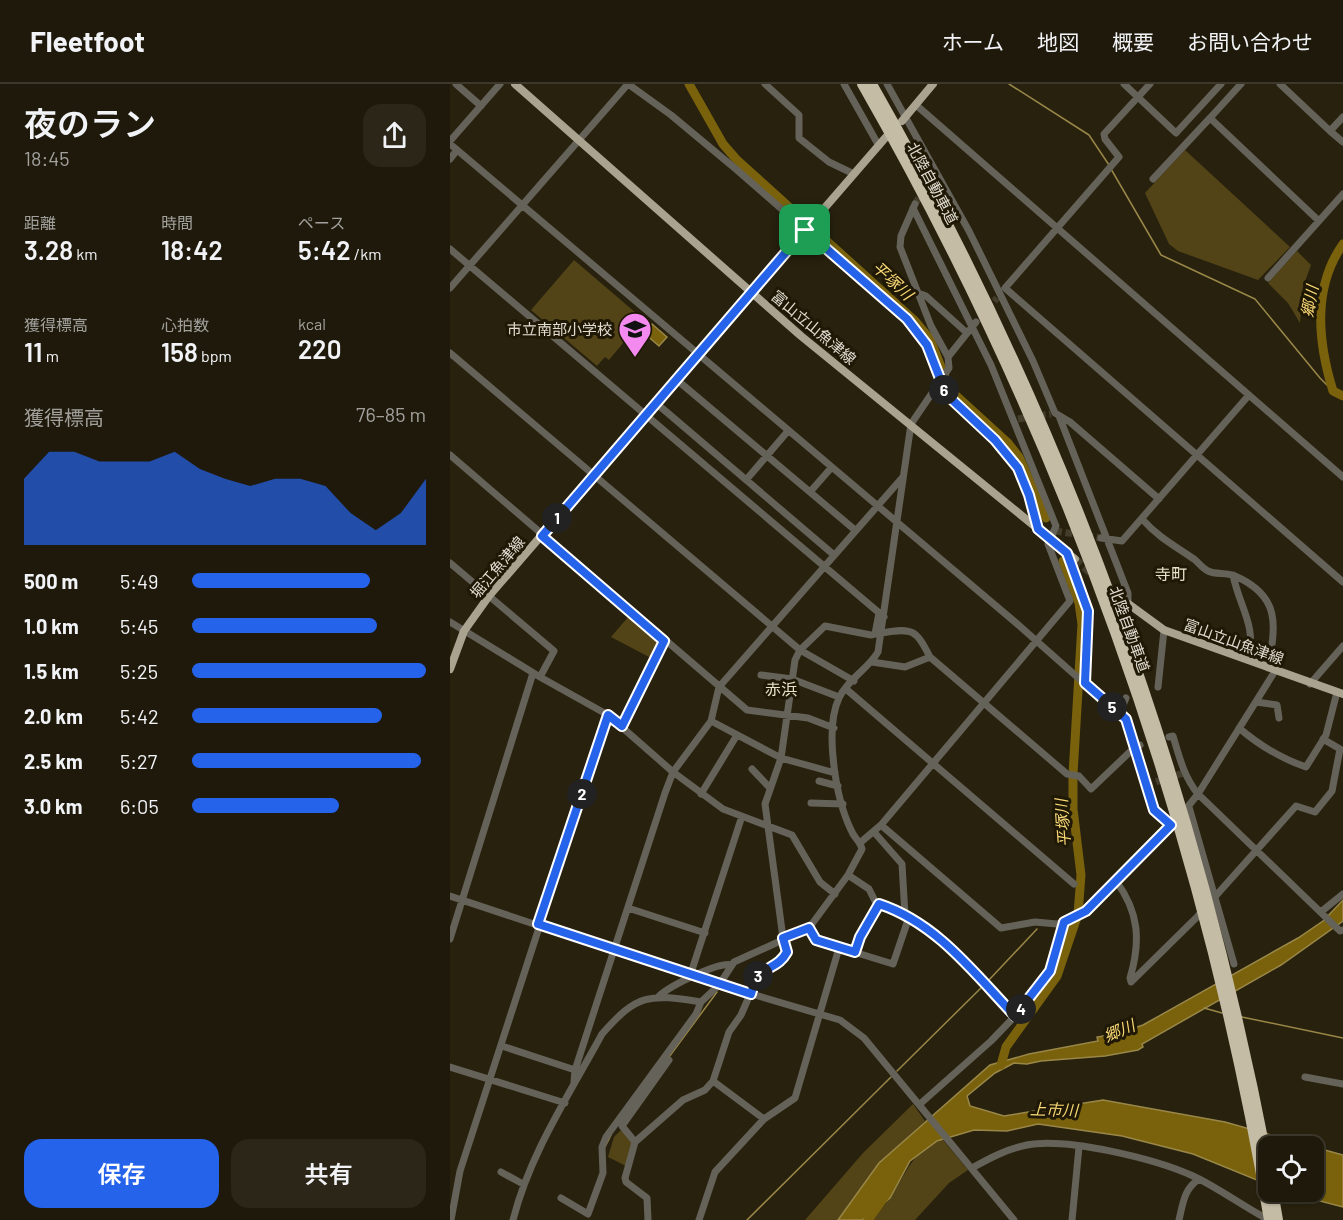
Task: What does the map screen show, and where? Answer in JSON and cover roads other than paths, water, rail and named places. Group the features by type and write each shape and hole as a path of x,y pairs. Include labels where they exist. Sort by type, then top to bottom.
{"highway":[{"name":"北陸自動車道","path":"862,84 962,271 1039,438 1181,805 1250,1117 1269,1220"},
{"name":"北陸自動車道","path":"872,84 969,266 1047,435 1114,602 1181,805 1224,961 1262,1136"},
{"path":"1275,1202 1278,1220"}],"main road":[{"name":"富山立山魚津線","path":"515,84 753,293 1075,560"},
{"path":"904,118 933,84"},
{"name":"堀江魚津線","path":"450,669 464,631 489,596 886,137"},
{"name":"富山立山魚津線","path":"1126,602 1164,630 1340,693"}],"street":[{"path":"456,84 481,106"},
{"path":"500,84 450,143 1120,712 1126,719 1138,746 1154,810 1171,825"},
{"path":"450,288 628,84 632,85 907,319 927,345 940,382 952,401 1010,456 1029,495 1038,529"},
{"path":"765,84 799,115 798,138 829,162 855,174"},
{"path":"844,84 879,146"},
{"path":"887,84 1000,293 1055,414 1103,538 1112,553 1128,593 1126,602"},
{"path":"1124,84 1176,133 1221,84"},
{"path":"1000,293 1119,157 1105,139 1104,134 1150,84"},
{"path":"1154,179 1241,84"},
{"path":"1280,84 1343,142"},
{"path":"916,105 1343,477"},
{"path":"1330,131 1343,117"},
{"path":"1210,118 1319,221"},
{"path":"450,159 457,150"},
{"path":"1268,278 1343,194"},
{"path":"648,1220 647,1198 626,1182 625,1178 635,1142 683,1100 705,1090 713,1081 729,1032 741,1015 753,985 765,968 782,961 787,952 766,825 765,804 781,758 795,660 800,650 825,626 875,634 881,615 897,522 911,424 949,368 948,357 931,326 900,247 901,236 914,206 1016,419 1056,526 1048,544 1070,601 874,832 861,842"},
{"path":"450,249 881,615 882,633 872,662 839,697 834,728 835,773 838,786 851,832 861,842 862,849 835,894 809,928 783,938 732,965 719,985 701,1002 698,1016 606,1137 602,1147 603,1173 588,1214 561,1198"},
{"path":"918,293 926,296 972,328"},
{"path":"1000,293 1197,455 1343,582"},
{"path":"948,357 972,328"},
{"path":"450,353 800,650 854,681"},
{"path":"677,380 855,530"},
{"path":"1112,553 1143,520 1249,395"},
{"path":"656,403 834,555"},
{"path":"1055,414 1070,422 1159,499"},
{"path":"746,480 788,431"},
{"path":"450,455 747,710 761,714 788,714 808,718 834,728"},
{"path":"810,492 831,468"},
{"path":"574,1085 575,1070 673,772 711,721 719,687 903,477"},
{"path":"880,825 1001,928 1035,922 1066,922 1082,915 1171,825 1181,805 1198,794 1256,702 1272,670 1272,606 1259,591 1233,575 1205,570 1197,561 1159,537 1143,520"},
{"path":"1103,538 1122,541"},
{"path":"1067,553 1088,611 1085,683"},
{"path":"450,563 554,651 537,675 450,939"},
{"path":"1233,575 1240,605 1252,630 1248,660"},
{"path":"450,622 608,715 673,772 723,809 792,835 820,882 835,894"},
{"path":"882,633 899,630 912,632 924,641 930,657 985,701 1067,774 1079,776 1091,789 1138,746"},
{"path":"1158,687 1164,630"},
{"path":"1180,636 1215,631"},
{"path":"622,726 664,641"},
{"path":"1310,684 1343,646"},
{"path":"872,662 904,667 930,657"},
{"path":"761,675 792,679 839,697"},
{"path":"846,689 1074,884"},
{"path":"1239,728 1258,744 1282,759 1306,767 1323,739 1340,693"},
{"path":"1120,712 1126,698"},
{"path":"1256,702 1277,705 1279,718"},
{"path":"451,1220 460,1171 538,924 608,715"},
{"path":"711,721 781,758 835,773"},
{"path":"701,794 737,735"},
{"path":"1169,737 1173,736 1184,773 1191,778 1198,794 1342,931"},
{"path":"1116,881 1129,899 1135,925 1137,948 1131,982 1215,897 1296,806 1315,812 1332,791 1340,749 1323,739"},
{"path":"752,769 770,788"},
{"path":"819,781 838,786"},
{"path":"811,803 843,804"},
{"path":"1181,805 1215,897 1234,964"},
{"path":"691,976 742,816"},
{"path":"809,928 816,940 893,964 907,916 902,864 874,832"},
{"path":"848,874 869,889 879,904 907,916 940,937 1015,1016"},
{"path":"1323,912 1343,894"},
{"path":"450,896 719,985 840,1020 859,1034 1014,1220"},
{"path":"855,952 860,937 879,904"},
{"path":"628,908 705,933"},
{"path":"920,1105 991,1041 1015,1016 1050,971 1066,922"},
{"path":"699,1220 715,1173 764,1119 795,1098 839,948"},
{"path":"659,996 666,989 691,976 727,963 732,965"},
{"path":"513,1220 523,1184 537,1151 566,1103 602,1034 615,1020 638,1002 659,996 701,1002"},
{"path":"505,1047 575,1070"},
{"path":"635,1142 622,1126 669,1060"},
{"path":"450,1067 566,1103"},
{"path":"1305,1077 1343,1084"},
{"path":"713,1081 764,1119"},
{"path":"971,1167 995,1155 1029,1144 1049,1143 1079,1147 1172,1168 1199,1179 1269,1220"},
{"path":"1072,1220 1079,1147"},
{"path":"501,1172 523,1184"},
{"path":"1179,1220 1185,1194 1190,1185 1199,1179"}],"water":[{"path":"652,324 667,337 659,346 644,333"},
{"path":"1343,900 1343,921 1281,965 1142,1044 1143,1047 1138,1050 1105,1056 1027,1064 1014,1063 995,1073 967,1096 970,1106 1004,1116 1103,1100 1225,1122 1275,1136 1258,1136 1258,1181 1193,1154 1122,1136 1038,1124 1007,1131 974,1130 937,1141 910,1161 890,1198 862,1220 838,1220 879,1163 990,1065 1029,1054 1098,1041 1097,1037 1116,1034 1143,1025 1298,938 1323,921"},
{"path":"1324,1150 1343,1155 1343,1207 1324,1202"}],"waterway":[{"name":"平塚川","path":"689,84 723,144 736,159 914,320 930,339 950,390 1008,443 1019,457 1046,518"},
{"path":"1009,84 1089,135 1109,165"},
{"path":"1111,169 1161,255 1255,299 1333,391"},
{"name":"郷川","path":"1343,244 1326,279 1321,316 1324,354 1333,391 1343,396"},
{"name":"平塚川","path":"1001,1065 1006,1047 1057,976 1078,914 1081,875 1073,809 1073,774 1082,624 1079,603 1063,561"},
{"path":"988,981 1037,929"},
{"path":"897,1071 983,986"},
{"path":"669,1057 717,992"},
{"path":"1204,1008 1222,1013"},
{"path":"1242,1017 1343,1038"},
{"path":"747,1220 891,1077"},
{"path":"605,1147 611,1135"},
{"name":"上市川","path":"868,1220 885,1196"}],"tunnel":[{"path":"915,204 936,170"},
{"path":"987,309 997,298"},
{"path":"1018,419 1051,414"},
{"path":"1055,531 1101,538"},
{"path":"1075,559 1093,575"},
{"path":"1146,785 1184,773"}],"place":[{"name":"市立南部小学校","path":"635,358"}],"district":[{"name":"寺町","path":"1171,573"},
{"name":"赤浜","path":"781,688"}]}
